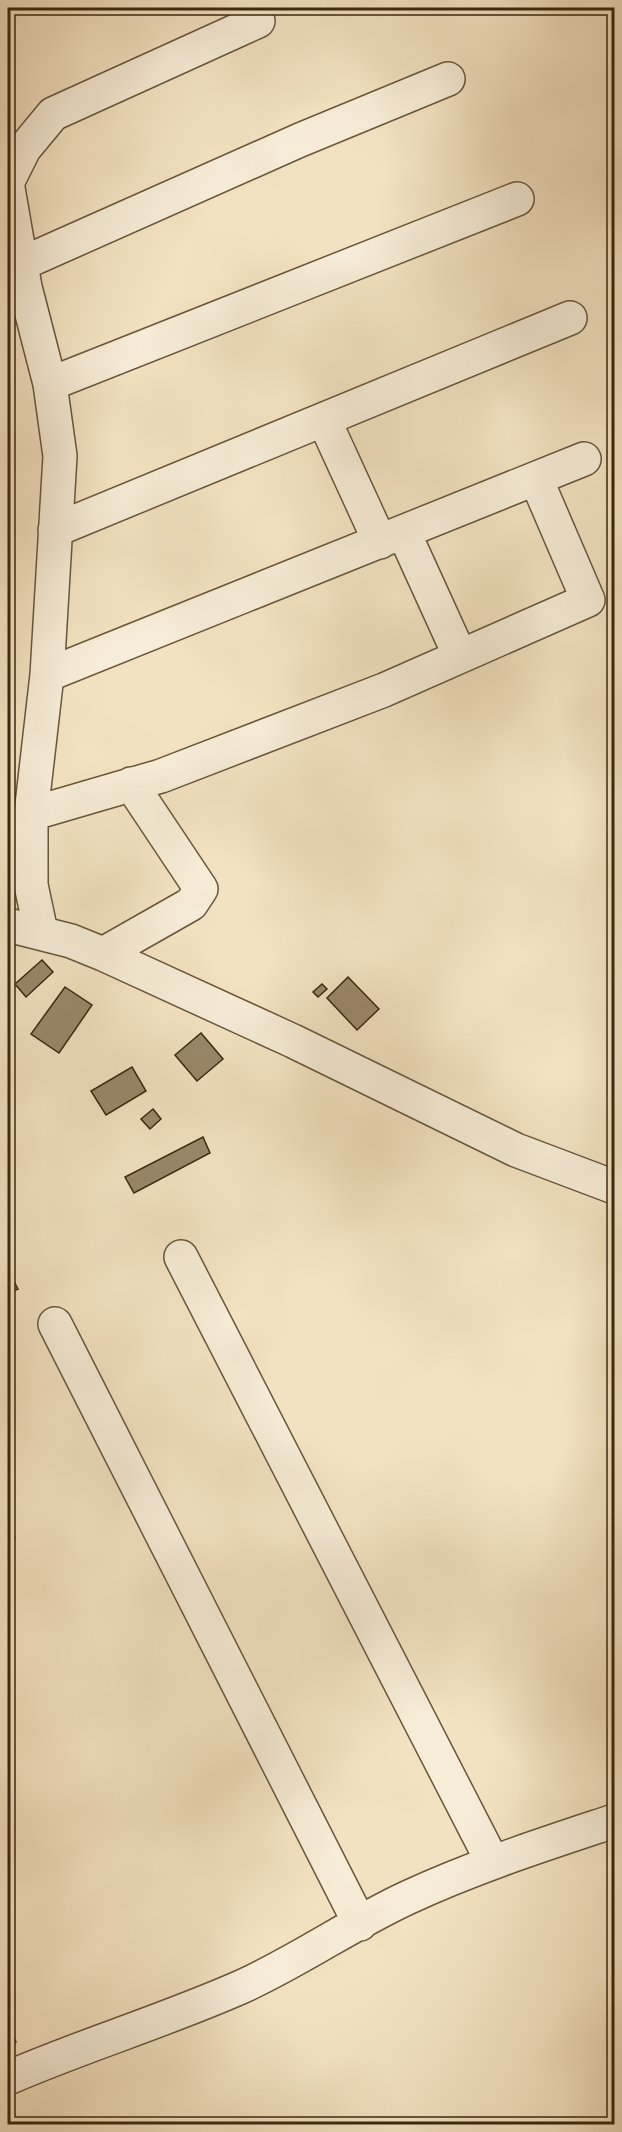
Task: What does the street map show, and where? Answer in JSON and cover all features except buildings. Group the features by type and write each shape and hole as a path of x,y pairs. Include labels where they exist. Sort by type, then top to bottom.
{"street":[{"path":"8,181 24,149 52,114 258,21"},
{"path":"21,264 300,140 448,79"},
{"path":"8,188 21,264 50,384 60,456 47,675 31,814 31,885 41,932"},
{"path":"50,384 517,199"},
{"path":"55,530 570,318"},
{"path":"324,420 460,657"},
{"path":"47,675 584,459"},
{"path":"31,814 161,776 384,690 588,600 536,479"},
{"path":"103,954 191,903 201,889 131,784"},
{"path":"8,925 41,932 103,954 293,1041 516,1150 615,1187"},
{"path":"181,1257 492,1861"},
{"path":"55,1324 360,1924"},
{"path":"8,2078 81,2047 169,2017 243,1986 407,1898 492,1861 615,1821"}]}
